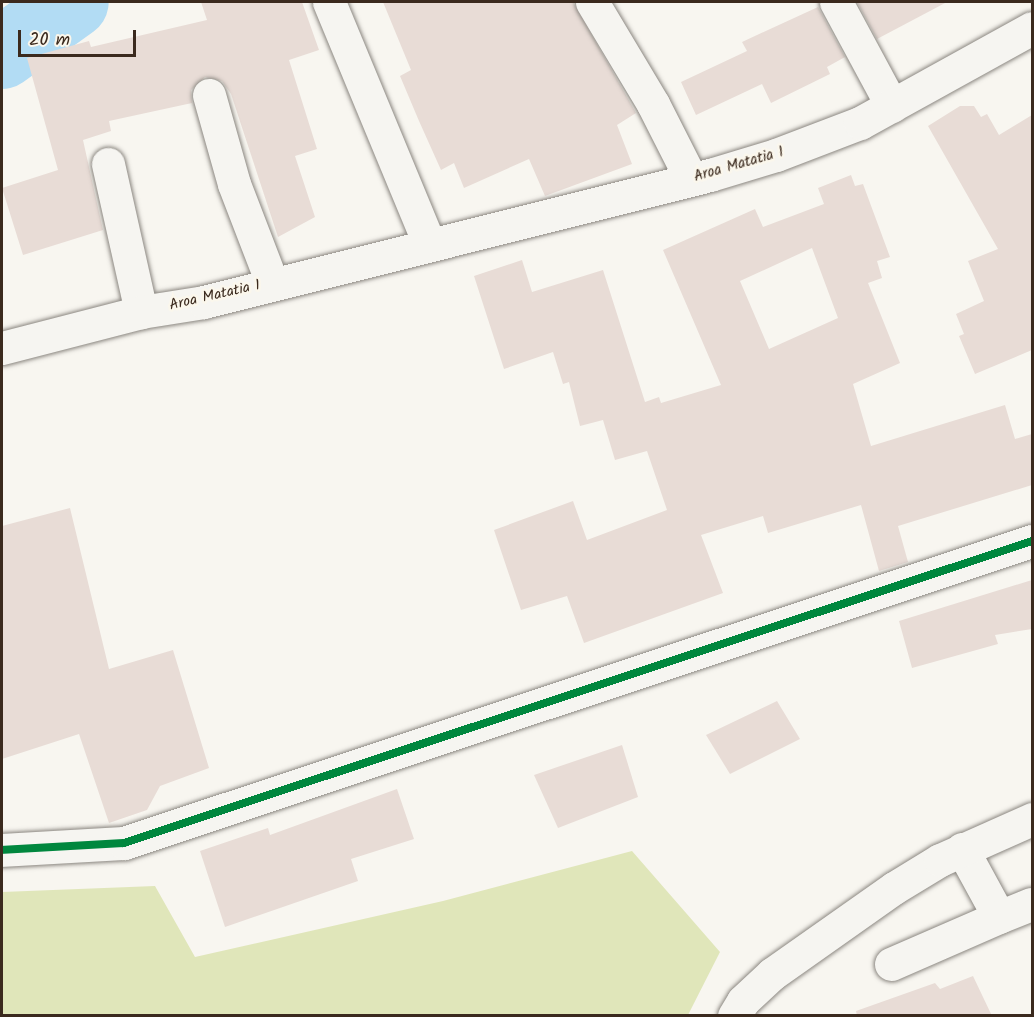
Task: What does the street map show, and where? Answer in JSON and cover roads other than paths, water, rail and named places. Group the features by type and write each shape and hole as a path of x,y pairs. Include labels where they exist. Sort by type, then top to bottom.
{"main road":[{"path":"329,2 429,243"},
{"path":"592,2 653,104 691,179"},
{"path":"836,2 892,106"},
{"name":"Aroa Matatia 1","path":"2,348 141,312 204,302 429,243 691,179 824,139 892,106 1031,30"},
{"path":"209,95 234,184 272,283"},
{"path":"108,164 141,312"},
{"path":"2,850 124,843 1032,541"},
{"path":"734,1016 743,1001 772,974 827,932 962,849 1032,819"},
{"path":"962,849 999,917"},
{"path":"891,964 1032,904"}],"waterway":[{"path":"2,53 73,2"}]}
